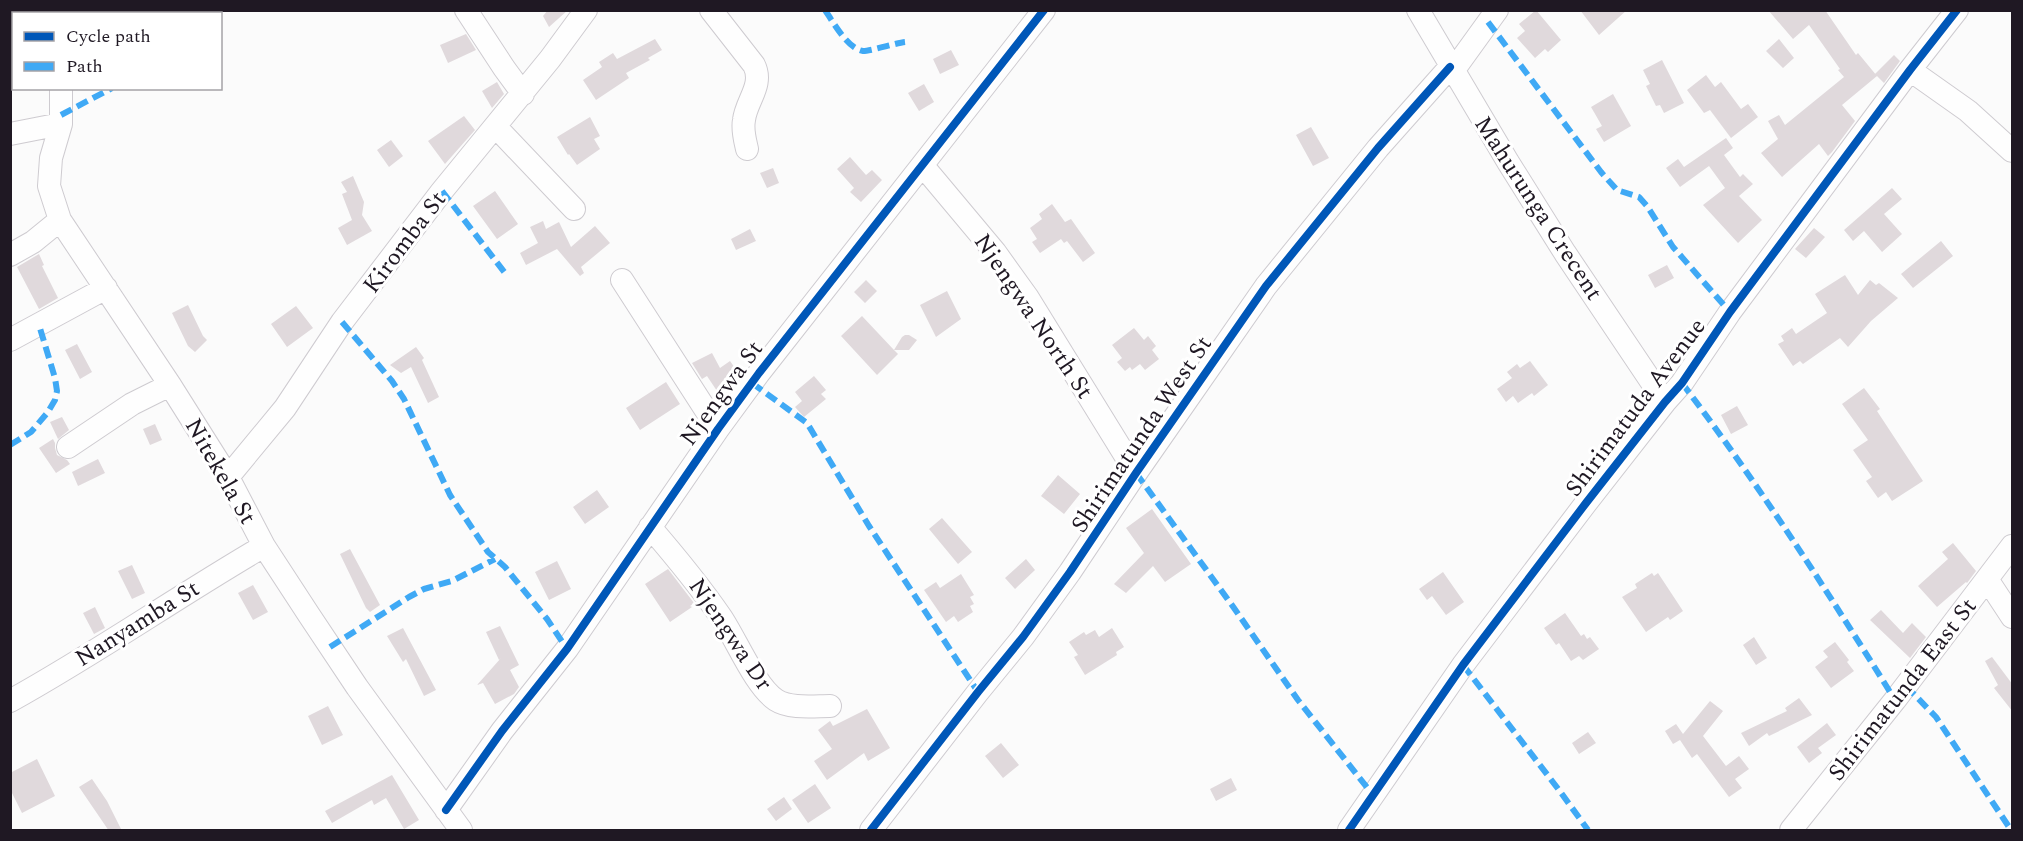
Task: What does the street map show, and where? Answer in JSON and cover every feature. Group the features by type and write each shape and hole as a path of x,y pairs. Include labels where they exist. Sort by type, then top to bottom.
{"street":[{"path":"466,10 523,94"},
{"name":"Kiromba St","path":"228,477 285,408 342,322 442,191 523,94 586,10"},
{"path":"711,10 758,73 757,83 744,119 743,131 747,149"},
{"name":"Njengwa St","path":"446,810 502,731 567,649 759,373 1044,10"},
{"name":"Mahurunga Crecent","path":"1418,10 1565,253 1665,402"},
{"name":"Shirimatunda West St","path":"871,831 1023,637 1266,286 1378,147 1452,69 1497,10"},
{"name":"Shirimatuda Avenue","path":"1349,831 1463,665 1682,383 1730,312 1910,70 1949,13"},
{"path":"1910,70 1968,111 2013,151"},
{"name":"Nitekela St","path":"61,90 61,124 51,158 49,186 60,220 228,477 264,546 357,687 461,831"},
{"path":"10,134 61,124"},
{"path":"496,127 574,209"},
{"name":"Njengwa North St","path":"923,166 994,252 1028,298 1136,472"},
{"path":"10,255 33,242 60,220"},
{"path":"622,280 718,429"},
{"path":"10,340 106,288"},
{"path":"68,447 132,404 170,386"},
{"name":"Njengwa Dr","path":"650,527 692,574 723,619 767,692 778,702 792,705 830,706"},
{"name":"Nanyamba St","path":"10,701 264,546"},
{"name":"Shirimatunda East St","path":"1791,831 2013,546"},
{"path":"1987,579 2013,617"}],"building":[{"path":"548,10 568,10 549,27 543,16"},
{"path":"1536,10 1561,40 1548,52 1545,49 1535,58 1517,38 1525,31 1519,24"},
{"path":"1580,10 1627,10 1599,35"},
{"path":"1768,10 1825,10 1856,55 1858,53 1877,76 1842,105 1855,121 1832,152 1828,156 1819,144 1782,177 1761,153 1778,139 1768,121 1779,115 1785,125 1844,77 1809,25 1793,39"},
{"path":"466,34 476,50 448,63 440,45"},
{"path":"655,39 662,50 648,58 650,60 626,73 629,78 596,100 583,80 602,67 599,62 613,53 617,59"},
{"path":"1779,39 1794,58 1783,68 1766,51"},
{"path":"951,50 959,65 940,74 933,59"},
{"path":"1894,55 1900,61 1884,83 1875,74"},
{"path":"1662,60 1684,103 1664,113 1660,105 1656,106 1646,86 1650,84 1643,70"},
{"path":"1706,75 1715,87 1721,82 1741,109 1748,104 1758,117 1731,138 1710,110 1704,113 1687,90"},
{"path":"497,82 504,94 492,108 482,91"},
{"path":"924,84 934,102 919,111 908,93"},
{"path":"1613,94 1631,126 1604,142 1596,129 1602,126 1591,107"},
{"path":"464,116 475,130 445,164 428,141"},
{"path":"590,117 600,136 594,139 600,149 577,165 557,137"},
{"path":"1311,127 1329,158 1313,166 1296,135"},
{"path":"1726,138 1733,148 1724,155 1740,177 1743,174 1753,184 1739,196 1762,220 1738,243 1703,205 1725,188 1709,166 1680,187 1666,168 1678,159 1684,167"},
{"path":"391,140 403,156 389,167 377,150"},
{"path":"850,157 866,175 872,170 882,180 861,202 850,192 854,188 837,169"},
{"path":"773,168 779,183 767,188 760,173"},
{"path":"353,176 364,202 362,215 372,231 347,245 338,228 352,220 342,194 347,192 341,182"},
{"path":"1892,188 1902,199 1884,214 1902,234 1882,252 1864,231 1853,241 1844,230"},
{"path":"495,191 518,224 497,239 473,206"},
{"path":"1052,204 1065,222 1071,219 1095,253 1083,262 1067,241 1064,243 1061,239 1040,253 1032,242 1037,239 1030,228 1042,219 1039,214"},
{"path":"543,221 546,229 559,222 571,247 595,226 610,243 581,267 584,273 580,276 557,249 526,265 520,253 538,243 530,227"},
{"path":"1814,228 1825,237 1806,258 1795,249"},
{"path":"750,229 756,241 736,250 731,239"},
{"path":"1941,241 1953,256 1913,288 1901,274"},
{"path":"39,254 44,265 42,266 58,298 39,309 17,267"},
{"path":"1667,265 1674,278 1655,288 1648,275"},
{"path":"1845,275 1858,295 1870,280 1876,285 1879,283 1898,298 1871,321 1848,347 1840,338 1803,364 1800,361 1793,366 1778,344 1784,341 1781,336 1792,328 1796,334 1827,313 1815,294"},
{"path":"866,280 877,291 865,303 854,292"},
{"path":"947,291 961,319 936,337 920,305"},
{"path":"188,305 207,340 195,352 188,346 172,313"},
{"path":"296,306 313,328 287,347 271,324"},
{"path":"862,316 898,354 877,375 841,336"},
{"path":"1134,328 1144,340 1148,336 1156,346 1152,350 1159,359 1145,370 1140,364 1132,370 1130,367 1125,371 1117,362 1122,358 1112,345"},
{"path":"905,335 917,340 909,350 894,350"},
{"path":"77,344 92,372 80,379 65,350"},
{"path":"416,347 424,358 422,360 439,397 428,403 411,367 401,373 390,365"},
{"path":"712,353 720,368 730,361 740,375 717,391 707,376 702,379 692,363"},
{"path":"1530,361 1548,385 1534,396 1532,393 1518,403 1513,396 1506,402 1497,389 1512,378 1507,372 1517,364 1520,368"},
{"path":"814,376 826,390 821,394 826,399 804,417 795,407 802,401 795,392"},
{"path":"666,382 680,404 640,430 626,408"},
{"path":"1864,388 1880,409 1877,411 1923,481 1892,501 1886,492 1878,498 1866,481 1872,477 1853,450 1868,440 1842,404"},
{"path":"1737,406 1748,425 1731,434 1721,415"},
{"path":"62,417 69,430 58,439 50,422"},
{"path":"155,424 162,440 150,445 143,429"},
{"path":"53,439 57,455 70,464 56,473 39,448"},
{"path":"98,459 105,473 78,486 72,472"},
{"path":"1058,475 1080,494 1064,514 1041,496"},
{"path":"597,490 609,507 585,524 573,507"},
{"path":"1152,509 1191,564 1165,582 1153,566 1126,593 1114,584 1144,553 1126,528"},
{"path":"942,518 972,552 958,564 929,529"},
{"path":"1953,543 1976,571 1967,583 1937,607 1918,586 1948,559 1942,552"},
{"path":"350,549 380,605 370,612 340,554"},
{"path":"1026,559 1035,570 1015,589 1005,578"},
{"path":"557,561 571,589 549,600 535,572"},
{"path":"132,565 145,593 132,599 118,571"},
{"path":"668,569 694,603 690,606 692,607 670,622 645,584"},
{"path":"1443,572 1464,602 1446,615 1432,596 1427,600 1419,589"},
{"path":"1652,573 1654,576 1658,573 1683,611 1670,620 1668,617 1646,632 1622,597 1637,588 1635,584"},
{"path":"961,574 974,595 970,597 974,604 970,606 973,612 958,622 954,616 946,622 924,590 936,582 940,588"},
{"path":"253,585 268,612 253,620 238,593"},
{"path":"95,607 105,628 94,634 83,613"},
{"path":"1881,610 1903,633 1912,623 1926,637 1910,658 1870,620"},
{"path":"1565,613 1581,636 1584,634 1587,639 1590,637 1599,649 1583,660 1579,656 1571,661 1559,643 1556,645 1544,628"},
{"path":"500,626 519,665 510,670 519,687 514,694 495,704 483,683 477,685 501,658 499,660 486,632"},
{"path":"403,628 436,690 424,696 406,659 403,662 387,636"},
{"path":"1112,628 1124,647 1116,652 1117,655 1085,675 1074,657 1078,655 1069,642 1084,632 1086,635 1095,630 1099,637"},
{"path":"1754,637 1767,658 1756,665 1743,645"},
{"path":"1835,642 1849,660 1847,662 1854,671 1831,688 1815,667 1828,657 1823,651"},
{"path":"1992,657 2013,685 2013,712 1994,688 1998,685 1985,661"},
{"path":"1799,698 1812,715 1769,736 1767,733 1749,746 1741,733 1787,711 1785,708"},
{"path":"1710,701 1723,711 1703,736 1726,766 1739,756 1749,769 1735,779 1742,788 1729,797 1697,754 1692,758 1680,740 1673,744 1665,731 1676,724 1683,734"},
{"path":"328,706 343,735 322,745 308,716"},
{"path":"867,709 890,748 868,761 864,753 827,780 814,761 832,749 818,730 830,721 833,726"},
{"path":"1827,723 1836,735 1818,748 1822,753 1809,763 1797,747"},
{"path":"1588,732 1596,743 1579,754 1572,743"},
{"path":"1001,743 1019,765 1003,778 985,756"},
{"path":"37,759 55,796 22,813 10,789 10,773"},
{"path":"392,775 419,820 404,829 386,798 374,805 372,800 332,823 325,811"},
{"path":"1231,778 1237,790 1216,801 1210,789"},
{"path":"92,779 107,801 122,831 109,831 79,787"},
{"path":"815,784 831,808 808,823 792,800"},
{"path":"784,797 792,809 776,821 767,809"}],"marked path":[{"path":"825,10 841,34 857,49 867,51 905,42"},
{"path":"1488,22 1601,172 1617,190 1639,197 1673,247 1730,312"},
{"path":"61,115 108,90"},
{"path":"442,191 505,273"},
{"path":"342,322 392,381 404,399 450,495 488,552 505,567 547,619 567,649"},
{"path":"10,445 31,432 55,400 57,391 55,378 39,325"},
{"path":"752,383 807,423 869,526 978,692"},
{"path":"1682,383 1792,539 1895,700"},
{"path":"1136,473 1298,700 1373,795"},
{"path":"330,647 409,597 424,589 452,581 495,559"},
{"path":"1463,665 1588,830"},
{"path":"1906,686 1936,717 2011,830"}],"cycle path":[{"path":"446,810 502,731 567,649 759,373 1044,10"},
{"path":"1349,830 1463,665 1586,503 1682,383 1730,312 1957,10"},
{"path":"871,830 1023,637 1266,286 1378,148 1450,67"}]}
